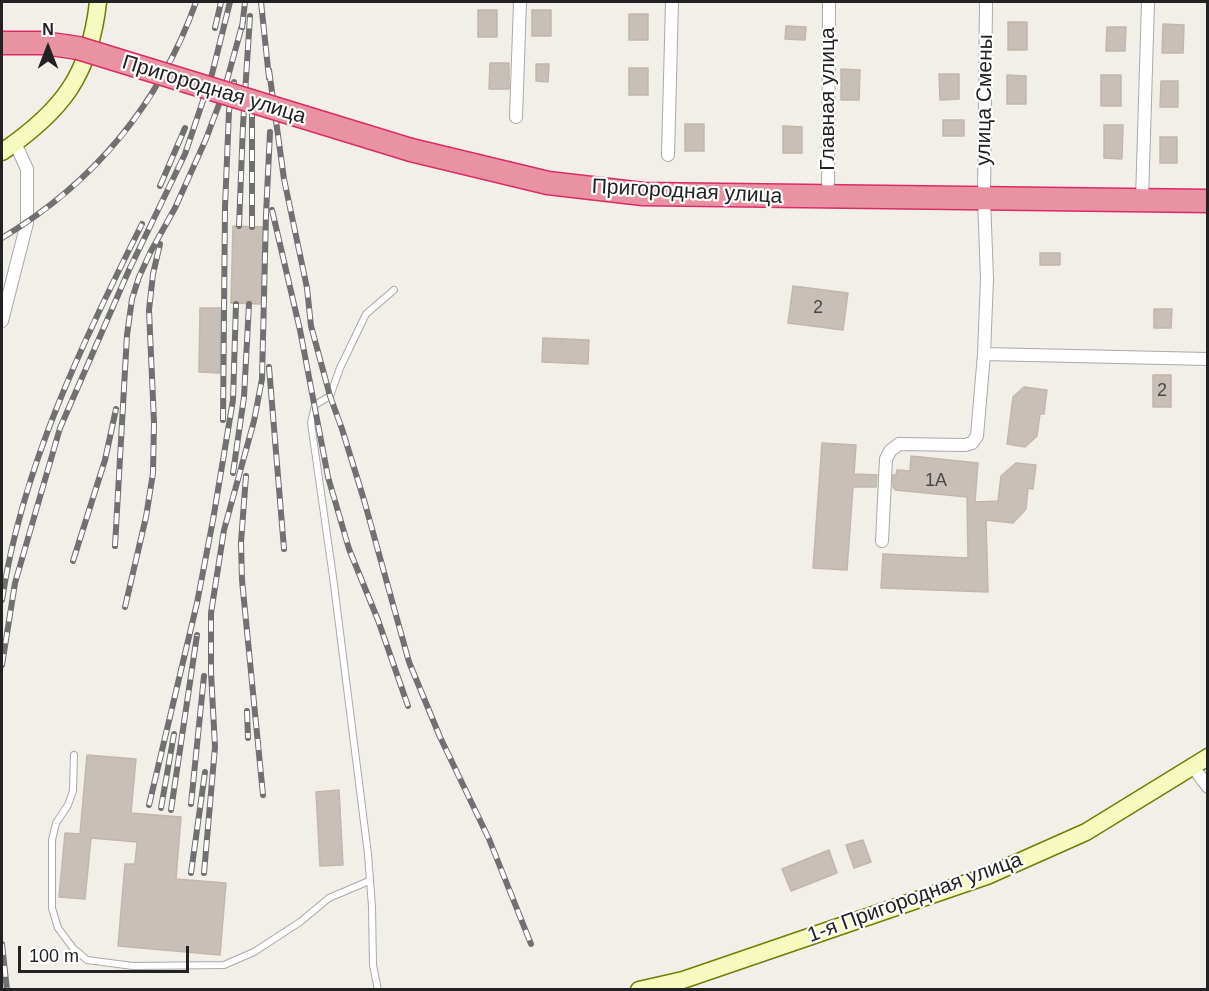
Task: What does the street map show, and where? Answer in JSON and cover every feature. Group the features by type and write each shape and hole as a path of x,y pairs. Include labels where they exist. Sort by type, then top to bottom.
{"highway":[{"name":"Пригородная улица","path":"2,43 44,43 78,48 411,150 548,183 643,194 1208,201"}],"street":[{"path":"2,321 27,223 27,169 6,145 60,104 77,78 88,52 98,2"},
{"path":"516,117 520,2"},
{"path":"668,155 672,2"},
{"name":"Главная улица","path":"828,197 829,2"},
{"name":"улица Смены","path":"984,198 986,2"},
{"path":"1143,200 1148,2"},
{"path":"882,541 886,459 890,451 899,444 965,445 972,443 977,436 987,279 984,198"},
{"path":"984,354 1208,359"},
{"name":"1-я Пригородная улица","path":"639,990 683,980 987,876 1086,832 1208,757"},
{"path":"1192,767 1208,787"}],"lane":[{"path":"378,990 372,965 372,907 369,881 333,577 311,423 315,405 330,396 340,368 366,314 394,290"},
{"path":"74,755 73,790 68,805 56,823 52,840 52,908 58,928 73,948 87,960 133,966 225,965 254,952 291,928 329,898 369,881"}],"building":[{"path":"478,10 497,10 497,37 478,37"},
{"path":"532,10 551,10 551,36 532,36"},
{"path":"629,14 648,14 648,40 629,40"},
{"path":"1008,22 1027,22 1027,50 1008,50"},
{"path":"1163,24 1184,25 1183,53 1162,53"},
{"path":"786,26 806,27 805,40 785,39"},
{"path":"1107,27 1126,27 1125,51 1106,51"},
{"path":"490,63 509,63 509,89 489,89"},
{"path":"536,64 549,64 548,82 536,81"},
{"path":"629,68 648,68 648,95 629,95"},
{"path":"841,69 860,70 859,100 841,100"},
{"path":"939,74 959,74 959,99 940,100"},
{"path":"1007,75 1026,76 1026,104 1007,104"},
{"path":"1101,75 1121,75 1121,106 1101,106"},
{"path":"1161,81 1178,81 1178,107 1160,107"},
{"path":"943,120 964,120 964,136 943,136"},
{"path":"685,124 704,124 704,151 685,151"},
{"path":"1104,125 1123,125 1122,159 1104,158"},
{"path":"783,126 802,127 802,153 783,153"},
{"path":"1160,137 1177,137 1177,163 1160,163"},
{"path":"233,226 263,227 261,304 231,303"},
{"path":"1040,253 1060,253 1060,265 1040,265"},
{"path":"793,286 848,293 843,330 788,323"},
{"path":"200,308 221,308 220,373 199,372"},
{"path":"1154,309 1172,309 1171,328 1154,328"},
{"path":"543,338 589,340 588,364 542,362"},
{"path":"1153,375 1171,375 1171,407 1153,407"},
{"path":"1024,387 1047,390 1044,414 1040,414 1037,436 1025,447 1007,444 1013,397"},
{"path":"822,443 856,445 854,474 877,475 876,487 853,487 847,570 813,568"},
{"path":"911,456 978,463 975,502 998,501 1001,476 1016,463 1036,465 1033,489 1028,488 1026,509 1013,523 986,520 988,592 881,588 883,554 968,558 967,497 893,488 893,475 896,475 897,470 910,471"},
{"path":"87,755 136,759 131,813 181,817 176,879 226,883 220,955 118,946 125,864 135,864 137,842 91,838 85,899 59,897 65,833 80,834"},
{"path":"339,790 343,865 320,866 316,792"},
{"path":"863,840 871,862 854,868 846,845"},
{"path":"829,850 837,873 791,891 782,869"}],"railway":[{"path":"2,238 36,216 66,192 120,138 143,107 163,74 196,2"},
{"path":"215,28 221,2"},
{"path":"2,665 15,583 60,428 129,270 185,154 212,74 230,2"},
{"path":"242,28 245,2"},
{"path":"261,2 269,78"},
{"path":"239,226 250,16"},
{"path":"115,546 127,335 132,299 151,251 175,208 206,139 224,91 243,22"},
{"path":"269,70 284,179 307,288 311,326 330,396 364,500 409,662 440,737 489,839 531,944"},
{"path":"223,420 225,207 229,111 234,82"},
{"path":"252,98 252,227"},
{"path":"160,186 185,128"},
{"path":"204,873 215,747 211,613 224,530 254,421 262,379 270,132"},
{"path":"272,210 300,330 328,477 349,549 378,620 408,706"},
{"path":"2,600 11,551 39,454 77,361 142,224"},
{"path":"125,607 146,517 153,473 154,422 149,310 153,274 160,244"},
{"path":"149,805 197,603 213,520 233,400 236,304"},
{"path":"233,473 244,397 249,304"},
{"path":"269,367 284,549"},
{"path":"73,561 105,460 116,409"},
{"path":"246,476 241,542 242,580 263,795"},
{"path":"171,810 197,635"},
{"path":"191,804 204,676"},
{"path":"247,711 248,738"},
{"path":"161,808 174,734"},
{"path":"191,873 205,772"},
{"path":"2,944 7,990"}]}
